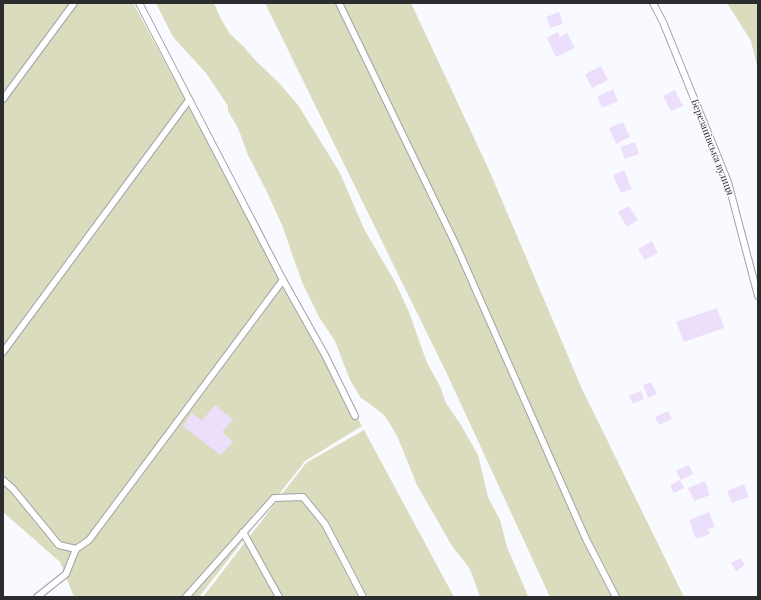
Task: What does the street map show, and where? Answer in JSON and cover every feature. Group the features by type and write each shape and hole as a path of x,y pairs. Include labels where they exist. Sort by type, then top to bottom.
{"lane":[{"path":"3,99 74,3"},
{"path":"139,3 283,280 325,355 355,416"},
{"path":"339,3 456,245 586,539 616,597"},
{"name":"Березанівська вулиця","path":"653,3 663,22 728,182 758,296"},
{"path":"3,352 189,100"},
{"path":"37,597 66,574 76,549 89,540 283,280"},
{"path":"3,480 13,489 59,545 76,549"},
{"path":"186,597 274,498 303,496 325,524 363,597"},
{"path":"243,532 279,597"}],"green space":[{"path":"3,3 133,3 362,426 305,461 199,597 74,597 60,562 3,512"},
{"path":"156,3 214,3 230,34 279,83 298,105 340,173 364,229 395,282 409,312 427,363 440,386 446,403 461,425 478,455 488,497 500,520 507,547 528,596 530,597 480,597 470,569 452,546 417,485 398,438 389,422 383,414 360,397 350,380 335,341 319,317 302,282 282,225 248,155 238,128 228,111 228,106 206,73 173,37"},
{"path":"265,3 411,3 489,170 582,389 684,597 550,597 448,376"},
{"path":"727,3 758,3 758,70 751,41"},
{"path":"364,430 454,597 203,597 306,463"}],"building":[{"path":"559,12 563,24 550,28 546,17"},
{"path":"558,32 560,37 567,33 575,48 556,57 547,38"},
{"path":"601,66 608,80 592,88 585,74"},
{"path":"613,89 618,101 602,108 597,97"},
{"path":"675,90 683,106 671,111 663,96"},
{"path":"623,122 630,137 616,144 609,128"},
{"path":"635,142 639,154 625,159 620,147"},
{"path":"624,170 632,189 621,193 613,175"},
{"path":"629,206 638,220 627,227 618,212"},
{"path":"652,241 658,253 645,260 638,249"},
{"path":"717,308 724,328 684,342 676,322"},
{"path":"651,382 657,394 648,398 643,385"},
{"path":"641,391 644,399 633,404 629,396"},
{"path":"215,405 233,419 222,432 233,442 220,455 183,426 192,413 202,421"},
{"path":"668,411 672,419 659,425 655,417"},
{"path":"689,465 693,474 681,480 676,471"},
{"path":"680,480 684,488 674,493 670,485"},
{"path":"705,481 710,495 694,501 688,488"},
{"path":"744,484 749,497 732,503 727,491"},
{"path":"709,512 715,527 708,529 710,534 696,539 689,520"},
{"path":"740,558 745,565 736,571 731,563"}]}
